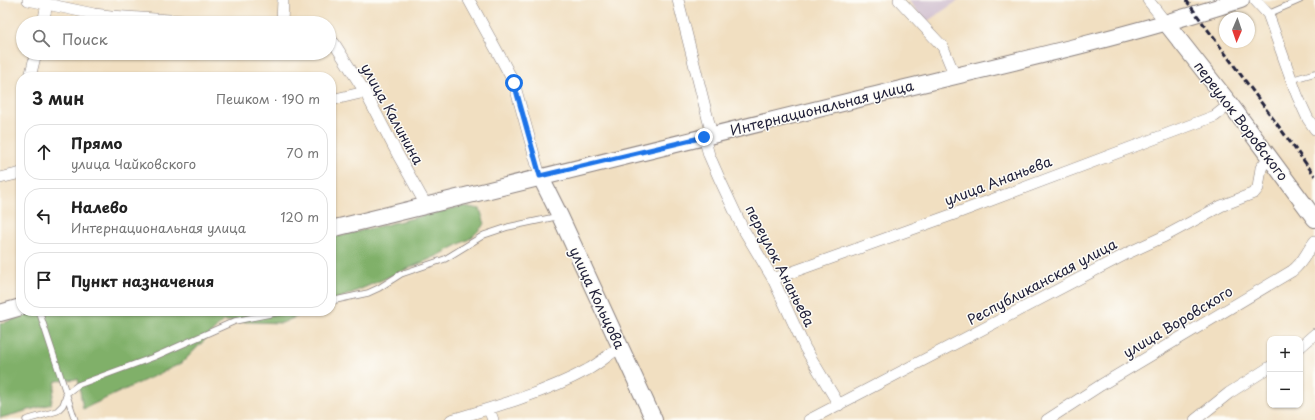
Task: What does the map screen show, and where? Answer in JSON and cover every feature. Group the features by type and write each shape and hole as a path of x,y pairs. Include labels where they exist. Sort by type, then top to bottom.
{"street":[{"path":"28,0 94,14 111,16"},
{"path":"282,16 283,0"},
{"path":"469,0 514,83 540,176"},
{"name":"переулок Ананьева","path":"678,0 708,136 709,155 742,227 773,279 805,348 839,405"},
{"path":"899,0 943,47 955,76"},
{"path":"1148,0 1166,23"},
{"name":"Интернациональная улица","path":"336,228 540,176 955,76 1166,23 1241,0"},
{"path":"1255,0 1268,14 1291,80 1305,113 1315,129"},
{"path":"44,16 47,4"},
{"name":"переулок Воровского","path":"1166,23 1230,104 1315,219"},
{"name":"улица Калинина","path":"336,46 365,92 426,205"},
{"path":"31,72 34,60"},
{"path":"336,99 365,92"},
{"name":"улица Ананьева","path":"773,279 957,213 1215,116 1230,104"},
{"name":"Республиканская улица","path":"809,420 1128,253 1165,236 1221,206 1254,193 1258,188 1261,168 1269,157"},
{"path":"0,178 16,174"},
{"name":"улица Кольцова","path":"540,176 654,420"},
{"name":"улица Воровского","path":"1047,420 1101,385 1292,271 1302,262 1309,248 1315,241"},
{"path":"0,313 16,308"},
{"path":"1303,344 1315,334"},
{"path":"452,420 564,382 589,369 620,347"},
{"path":"1195,420 1230,393 1267,368"},
{"path":"489,408 493,420"}],"lane":[{"path":"1268,14 1300,0"},
{"path":"1291,80 1315,73"},
{"path":"336,300 368,293 401,274 446,259 484,235 508,227 560,216"},
{"path":"41,316 75,420"},
{"path":"26,420 57,411 63,406 67,393 78,385 154,358 235,322 262,316"}],"shaded area":[{"path":"908,0 959,0 926,22"}],"green space":[{"path":"463,206 480,209 485,224 471,238 437,256 336,300 336,237"},
{"path":"23,316 298,316 282,323 223,321 182,363 83,409 78,379 56,381 51,404 0,418 0,324"}],"railway":[{"path":"1186,0 1315,176"}],"route":[{"path":"514,83 540,176 704,137"}]}
